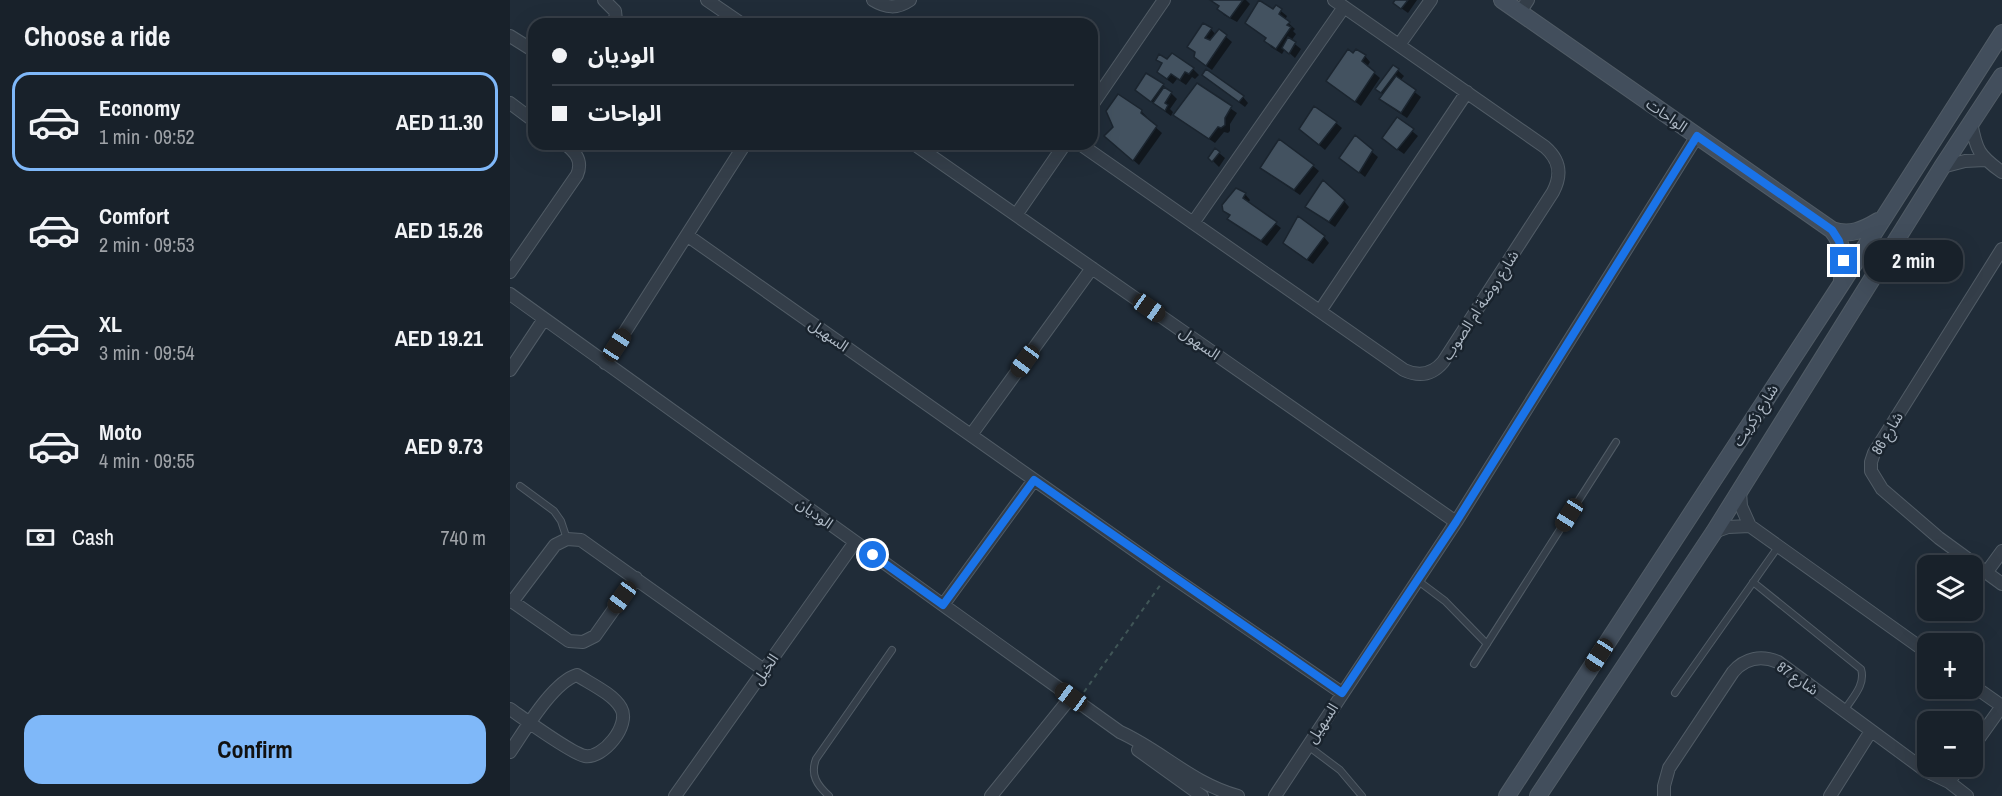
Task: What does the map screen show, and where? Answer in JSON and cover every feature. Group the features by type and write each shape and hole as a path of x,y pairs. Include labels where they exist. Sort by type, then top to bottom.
{"street":[{"path":"604,0 615,11 616,18"},
{"path":"707,0 733,18"},
{"path":"873,0 890,7 910,0"},
{"path":"1098,96 1164,0"},
{"path":"1399,45 1431,0"},
{"name":"الواحات","path":"1502,0 1524,6 1697,136 1832,230"},
{"path":"1193,223 1339,3"},
{"name":"شارع روضة ام الصوب","path":"1089,150 1410,373 1432,372 1443,362 1552,192 1559,177 1556,160 1551,153 1467,92 1339,3"},
{"name":"شارع زكريت","path":"1507,796 1842,283 2002,33"},
{"path":"510,36 528,47"},
{"name":"شارع زكريت","path":"1538,796 1740,492 1942,166 2002,76"},
{"path":"1320,311 1467,92"},
{"path":"510,103 528,116"},
{"path":"1971,122 1976,144 1985,160 2002,172"},
{"path":"1342,693 1456,522 1697,136"},
{"path":"510,272 577,175 579,160 573,150"},
{"path":"605,363 688,236 737,150"},
{"name":"السهول","path":"923,150 1456,522"},
{"path":"1016,215 1061,150"},
{"path":"1942,166 1985,160"},
{"path":"1832,230 1852,233 1882,219"},
{"path":"1832,230 1843,254 1842,283"},
{"name":"السهيل","path":"688,236 1168,574 1342,693 1275,796"},
{"name":"شارع 86","path":"2002,249 1870,462 1874,477 1882,489 1939,538 2002,584"},
{"path":"971,435 1092,268"},
{"name":"الوديان","path":"510,294 1120,732 1150,759 1202,796"},
{"path":"510,370 544,319"},
{"path":"943,605 1034,480"},
{"path":"1740,492 1741,506 1750,526 1917,645"},
{"path":"1714,532 1728,527 1750,526"},
{"path":"636,578 595,636 583,642 569,641 511,601 555,545 567,539 581,540 636,578 764,670"},
{"name":"الخيل","path":"675,796 855,542"},
{"path":"1986,573 2002,551"},
{"name":"شارع 87","path":"1664,796 1669,768 1733,672 1743,663 1757,658 1778,662 1926,771 1949,782 1967,796"},
{"path":"510,709 530,723 582,756 593,756 605,750 623,724 623,711 616,701 577,675 559,684 530,723 510,752"},
{"path":"1983,693 2002,706 1983,733"},
{"path":"991,796 1074,699"},
{"path":"1830,796 1871,731"},
{"name":"الوديان","path":"1120,732 1138,741 1187,774 1210,786 1238,796"},
{"path":"1949,782 1952,777"}],"lane":[{"path":"1474,664 1616,441"},
{"path":"520,486 554,511 561,521 567,539"},
{"path":"1675,693 1778,546"},
{"path":"1417,580 1445,601 1487,644"},
{"path":"1753,582 1861,669 1863,677 1861,685 1844,711"},
{"path":"829,796 815,780 816,759 892,650"},
{"path":"1307,746 1348,777 1362,796"}],"path":[{"path":"1074,699 1168,574"}],"building":[{"path":"1210,0 1243,0 1230,18 1217,9 1219,6"},
{"path":"1259,0 1273,9 1276,5 1282,9 1279,14 1290,22 1287,25 1291,27 1276,49 1264,41 1266,38 1245,23"},
{"path":"1395,0 1408,0 1401,9 1393,3"},
{"path":"1203,23 1212,28 1205,38 1210,40 1219,29 1227,35 1206,66 1194,57 1195,52 1187,47"},
{"path":"1288,37 1296,42 1289,54 1282,48"},
{"path":"1348,49 1353,53 1356,49 1366,55 1362,61 1375,72 1355,102 1326,81"},
{"path":"1172,53 1194,68 1189,74 1185,72 1180,80 1171,74 1167,79 1157,72 1162,63 1156,60 1159,54 1167,59"},
{"path":"1393,65 1399,69 1381,93 1375,89"},
{"path":"1206,69 1244,96 1239,102 1202,75"},
{"path":"1146,73 1164,84 1151,102 1135,90"},
{"path":"1396,76 1416,90 1401,113 1379,99"},
{"path":"1197,83 1232,106 1225,118 1225,125 1218,127 1209,139 1173,115"},
{"path":"1164,87 1172,92 1165,103 1168,105 1165,111 1153,103"},
{"path":"1118,94 1142,110 1141,113 1157,126 1133,161 1104,136 1113,127 1106,111"},
{"path":"1314,106 1337,122 1319,145 1299,129"},
{"path":"1397,117 1414,129 1397,150 1382,138"},
{"path":"1355,135 1373,150 1359,173 1339,158"},
{"path":"1279,139 1314,165 1294,190 1260,168"},
{"path":"1215,148 1220,152 1212,162 1208,158"},
{"path":"1323,180 1345,200 1329,222 1305,207"},
{"path":"1236,188 1246,193 1243,198 1277,222 1261,241 1227,219 1230,215 1223,211 1222,205"},
{"path":"1298,216 1325,236 1307,260 1283,243"}],"route":[{"path":"873,555 943,605 1034,480 1342,693 1456,522 1697,136 1832,230 1842,248 1844,261"}]}
